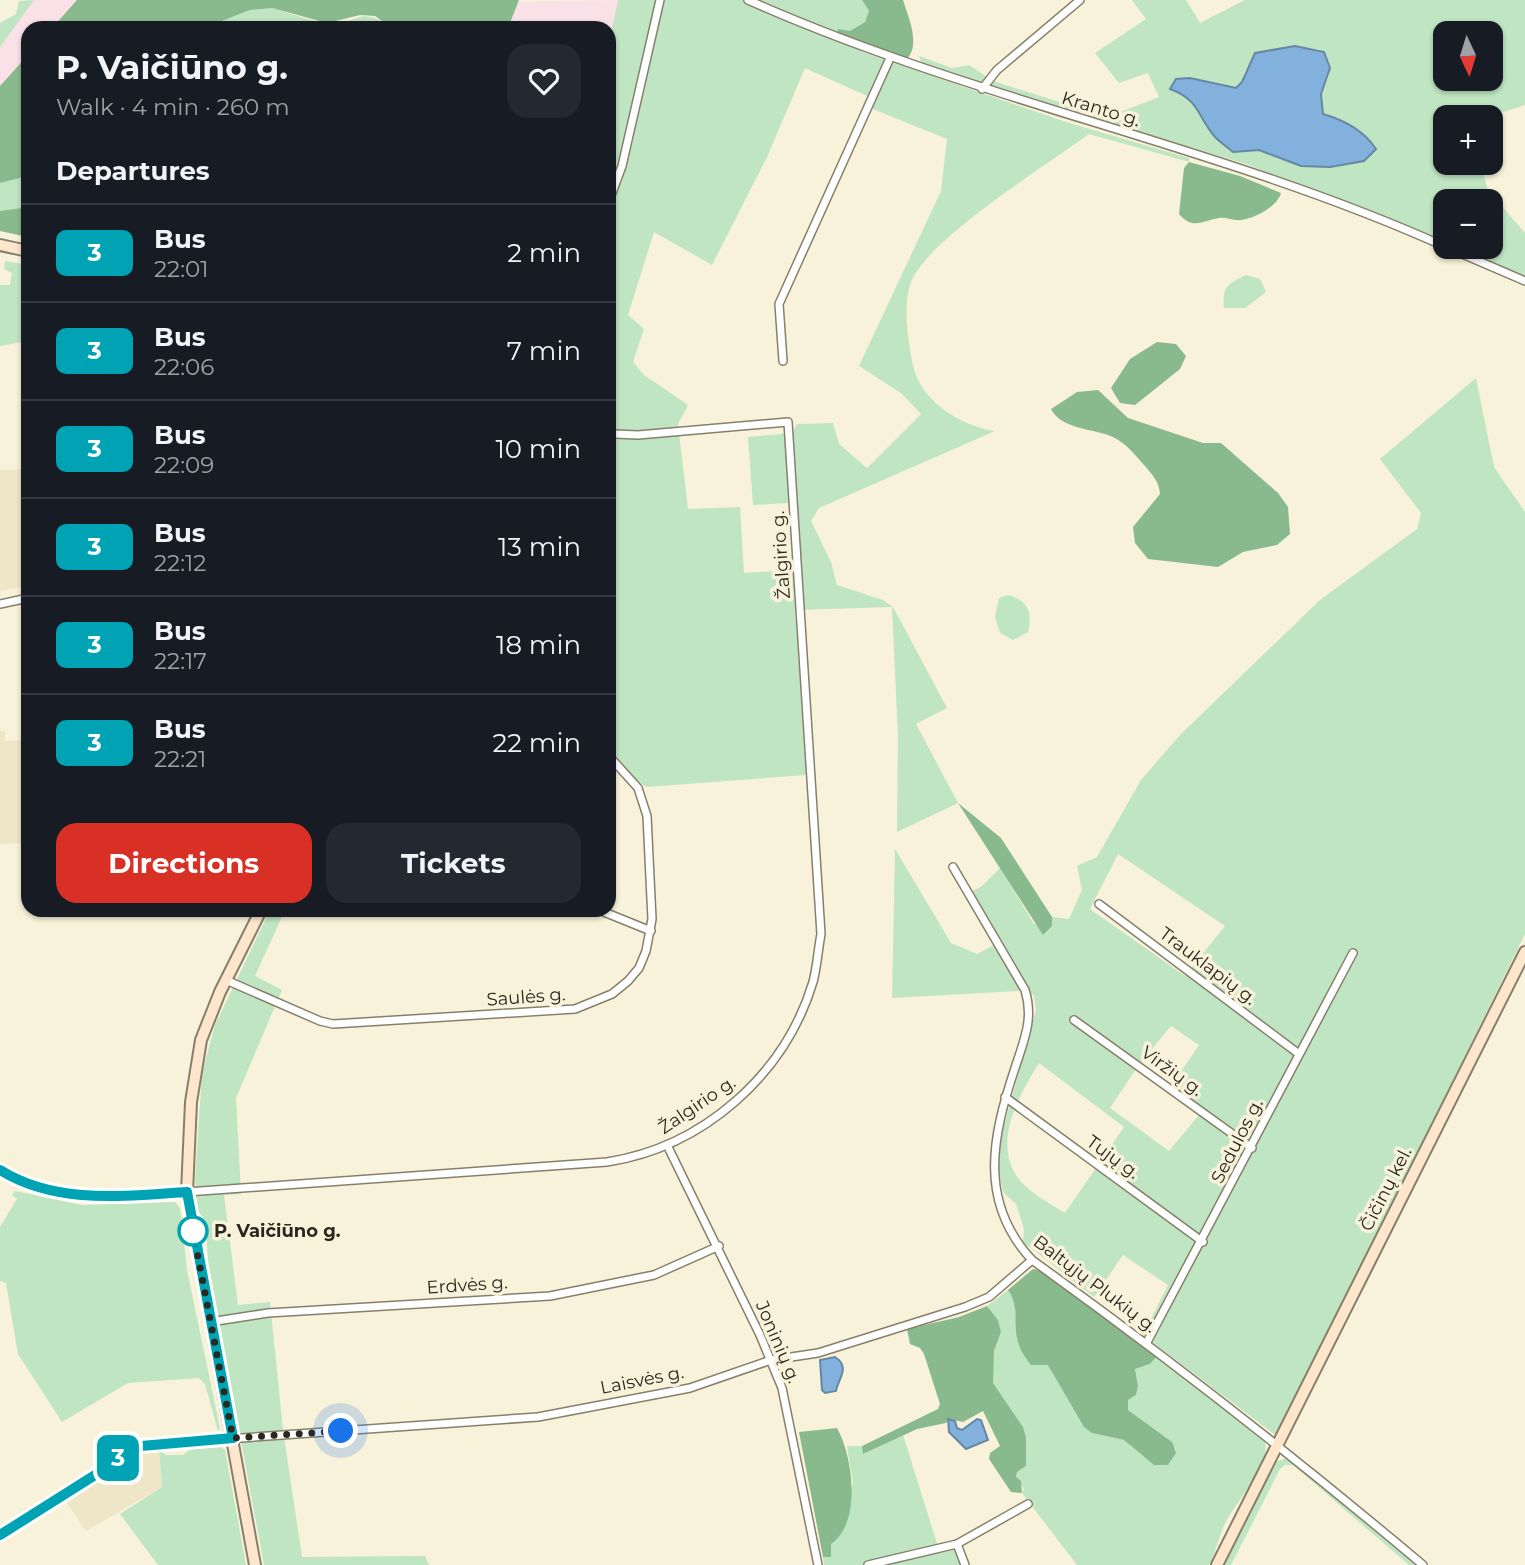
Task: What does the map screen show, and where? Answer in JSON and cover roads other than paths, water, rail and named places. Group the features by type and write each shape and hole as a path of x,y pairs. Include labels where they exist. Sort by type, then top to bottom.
{"main road":[{"path":"0,245 21,250"},
{"path":"255,1565 187,1192 196,1058 206,1024 258,917"},
{"name":"Čičinų kel.","path":"1217,1565 1525,952"}],"street":[{"path":"616,182 660,0"},
{"name":"Kranto g.","path":"748,0 890,58 982,89 1230,163 1433,242"},
{"path":"982,89 997,70 1080,0"},
{"path":"783,361 779,304 890,58"},
{"name":"Kranto g.","path":"1474,259 1525,281"},
{"name":"Žalgirio g.","path":"0,1170 38,1188 70,1195 187,1192 607,1162 634,1158 667,1145 733,1104 776,1058 793,1031 813,981 821,934 788,422 616,434"},
{"path":"0,604 21,600"},
{"name":"Saulės g.","path":"226,980 320,1021 333,1024 575,1009 612,994 639,968 651,930 647,816 638,788 616,763"},
{"name":"Baltųjų Plukių g.","path":"953,867 1025,990 1029,1004 1029,1025 1005,1097 993,1150 993,1165 1005,1224 1032,1260 1147,1342 1278,1443 1423,1565"},
{"name":"Trauklapių g.","path":"1099,904 1298,1054"},
{"path":"616,917 651,930"},
{"name":"Sedulos g.","path":"1147,1342 1203,1242 1298,1054 1353,953"},
{"name":"Viržių g.","path":"1074,1020 1252,1148"},
{"name":"Tujų g.","path":"1005,1097 1203,1242"},
{"name":"Joninių g.","path":"667,1145 719,1246 771,1360 790,1417 818,1565"},
{"name":"Erdvės g.","path":"210,1322 268,1312 550,1296 654,1275 719,1246"},
{"name":"Laisvės g.","path":"0,1535 141,1446 538,1417 690,1388 771,1360 818,1353 965,1307 989,1297 1032,1260"},
{"path":"868,1565 957,1544 1028,1504"},
{"path":"957,1544 965,1565"}],"water":[{"path":"1295,46 1324,52 1330,68 1321,94 1323,114 1353,127 1366,137 1376,149 1364,161 1330,167 1301,166 1259,150 1233,152 1215,137 1193,103 1170,89 1176,79 1190,78 1236,88 1242,82 1255,53"},
{"path":"835,1357 842,1365 842,1373 836,1391 825,1393 822,1390 820,1360"},
{"path":"948,1419 955,1421 957,1428 962,1430 977,1419 981,1420 988,1440 966,1449 949,1432"}],"place":[{"name":"P. Vaičiūno g.","path":"193,1231"}]}
